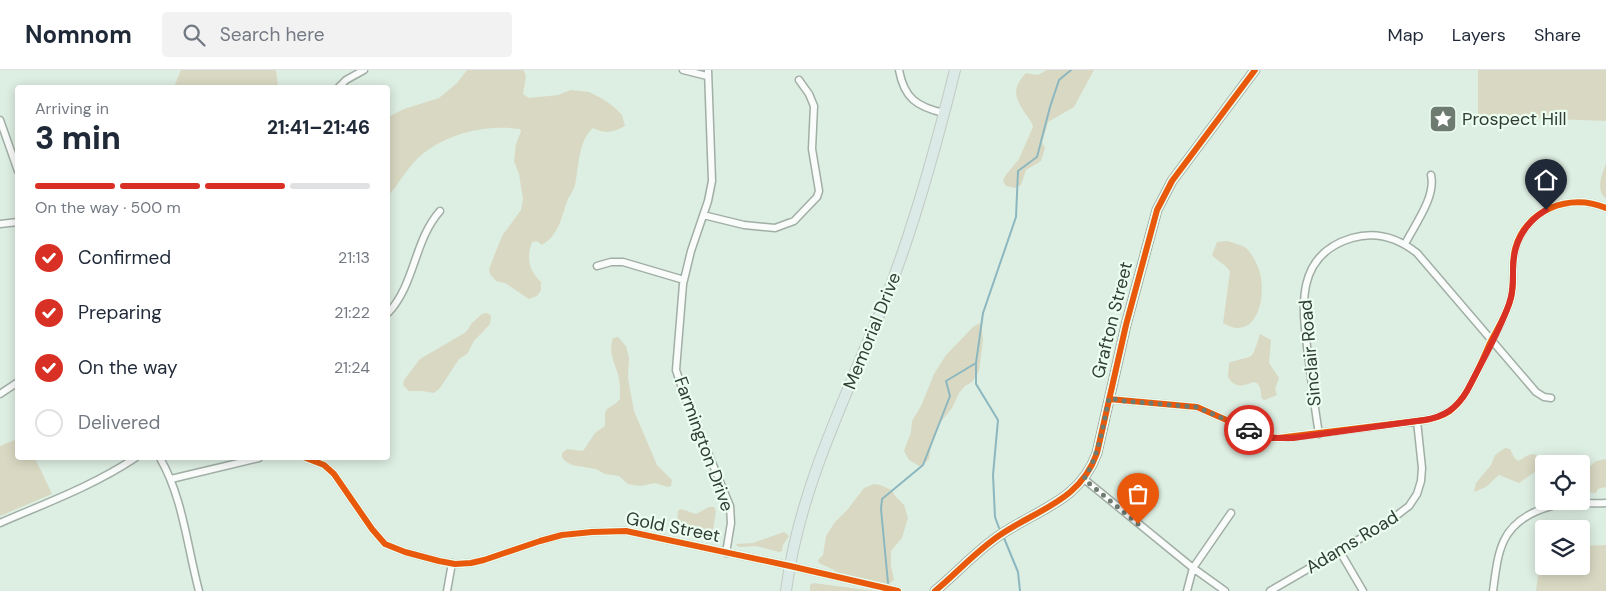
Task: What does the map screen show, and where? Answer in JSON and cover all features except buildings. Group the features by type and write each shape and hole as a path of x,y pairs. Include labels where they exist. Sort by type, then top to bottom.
{"main road":[{"name":"Memorial Drive","path":"786,591 800,519 810,486 903,253 918,207 955,70"}],"street":[{"path":"341,85 364,70"},
{"path":"684,70 707,73"},
{"path":"898,70 901,82 910,98 924,107 944,113"},
{"name":"Grafton Street","path":"935,591 988,544 1070,494 1084,479 1096,453 1126,325 1151,228 1160,204 1172,181 1255,70"},
{"name":"Farmington Drive","path":"707,73 712,173 710,191 684,280 676,353 677,373 730,506 731,522 726,553"},
{"path":"703,216 744,225 774,228 794,221 817,197 819,191 812,150 814,106 809,94 799,80"},
{"path":"0,120 15,162"},
{"path":"1405,244 1431,195 1432,183 1430,175"},
{"path":"1109,398 1197,407 1271,438 1286,438 1418,422 1444,415 1459,402 1467,391 1510,303 1515,248 1527,226 1539,214 1560,204 1583,202 1606,208"},
{"path":"390,310 398,300 430,224 440,211"},
{"path":"0,224 15,222"},
{"name":"Sinclair Road","path":"1318,434 1303,315 1304,290 1309,276 1322,257 1333,247 1346,240 1362,236 1391,238 1405,244 1422,258 1536,392 1544,397 1551,398"},
{"path":"597,266 611,262 623,262 684,280"},
{"path":"0,394 15,384"},
{"name":"Adams Road","path":"1270,591 1409,506 1417,494 1421,482 1422,468 1418,422"},
{"path":"0,523 83,487 132,460"},
{"path":"161,460 171,479 179,506 199,591"},
{"path":"171,479 252,460"},
{"name":"Gold Street","path":"311,460 324,465 334,474 372,529 385,544 404,552 452,563 471,563 484,560 562,535 616,531 637,533 898,591"},
{"path":"1084,479 1193,568 1225,591"},
{"path":"1493,591 1500,550 1510,530 1518,522 1552,505 1606,503"},
{"path":"1187,591 1193,568 1231,513"},
{"path":"1339,550 1363,591"},
{"path":"447,591 452,563"}],"green space":[{"path":"181,70 276,70 278,85 175,85"},
{"path":"467,70 524,70 526,77 523,94 529,98 558,95 571,90 589,92 603,99 622,115 625,126 609,132 593,128 588,133 582,147 574,187 553,236 542,245 537,241 532,242 529,259 531,269 541,282 541,290 537,296 529,299 505,283 496,281 490,274 489,269 502,236 521,210 523,199 519,174 514,161 520,129 493,128 479,130 452,137 439,143 417,159 390,193 390,116 404,109 439,98 457,83"},
{"path":"1047,70 1094,70 1074,107 1048,122 1042,142 1045,148 1041,161 1026,170 1021,185 1015,188 1006,186 1003,181 1005,176 1019,159 1033,127 1017,97 1018,83 1026,73 1038,75"},
{"path":"1478,70 1606,70 1606,121 1478,116"},
{"path":"1606,163 1606,199 1600,186"},
{"path":"1227,241 1241,245 1248,250 1260,274 1262,288 1259,308 1256,317 1243,327 1234,328 1223,323 1230,272 1212,255 1217,242"},
{"path":"487,313 491,316 490,324 474,341 467,354 459,359 440,388 434,393 409,391 403,385 404,380 420,359 466,332 472,323 482,314"},
{"path":"981,323 983,340 979,371 972,382 959,393 952,408 937,427 929,459 921,467 909,460 904,451 911,432 912,421 921,406 934,374 946,355 974,326"},
{"path":"1260,334 1271,340 1269,363 1279,378 1275,389 1277,395 1265,400 1262,399 1258,384 1253,382 1239,386 1228,377 1229,363 1253,354"},
{"path":"618,337 626,346 629,358 628,378 634,411 657,465 672,480 671,486 668,487 655,483 640,486 628,484 619,476 605,474 596,469 572,465 562,457 562,453 567,449 583,451 595,433 605,426 605,413 607,409 620,399 619,377 611,347 613,338"},
{"path":"15,440 15,460 36,460 52,494 0,516 0,446"},
{"path":"1505,448 1510,449 1518,461 1533,454 1535,455 1535,472 1519,483 1499,475 1486,487 1474,492 1476,483 1491,465 1495,455"},
{"path":"1606,459 1606,487 1598,489 1596,493 1590,493 1590,466 1596,461"},
{"path":"874,484 892,490 904,505 908,518 902,538 891,551 891,566 894,580 888,585 840,575 819,563 818,560 823,555 826,536 835,522 864,488"},
{"path":"709,507 714,507 716,511 713,530 688,531 681,529 677,523 678,511 681,509 696,514"},
{"path":"784,532 789,536 783,545 782,551 779,552 756,546 740,547 736,544 753,543"},
{"path":"1606,545 1606,591 1536,591 1538,575 1590,575 1590,546"},
{"path":"813,583 875,591 810,591 810,585"}],"waterway":[{"path":"888,583 881,509 882,499 923,465 950,396 946,381 976,363 983,313 1016,217 1018,171 1037,157 1059,80 1071,70"},
{"path":"976,363 976,384 998,420 993,475 995,517 999,528"},
{"path":"1004,538 1018,572 1020,591"}],"cycle path":[{"path":"935,591 991,541 1069,493 1090,469 1097,453 1126,325 1157,210 1172,181 1255,70"},
{"path":"1109,399 1197,407 1263,436 1278,438 1438,417 1450,411 1463,397 1504,316 1513,286 1515,249 1520,235 1528,224 1551,208 1564,204 1578,202 1606,208"},
{"path":"311,460 324,465 334,474 372,529 385,544 405,552 439,561 455,564 471,563 562,535 626,531 898,591"}],"way so far":[{"path":"1138,524 1084,479 1094,460 1109,398 1197,407 1249,430"}],"place":[{"name":"Prospect Hill","path":"1443,119"}],"route":[{"path":"1249,430 1271,438 1293,438 1431,419 1450,411 1467,391 1508,308 1512,291 1515,248 1520,237 1533,219 1546,210"}]}
